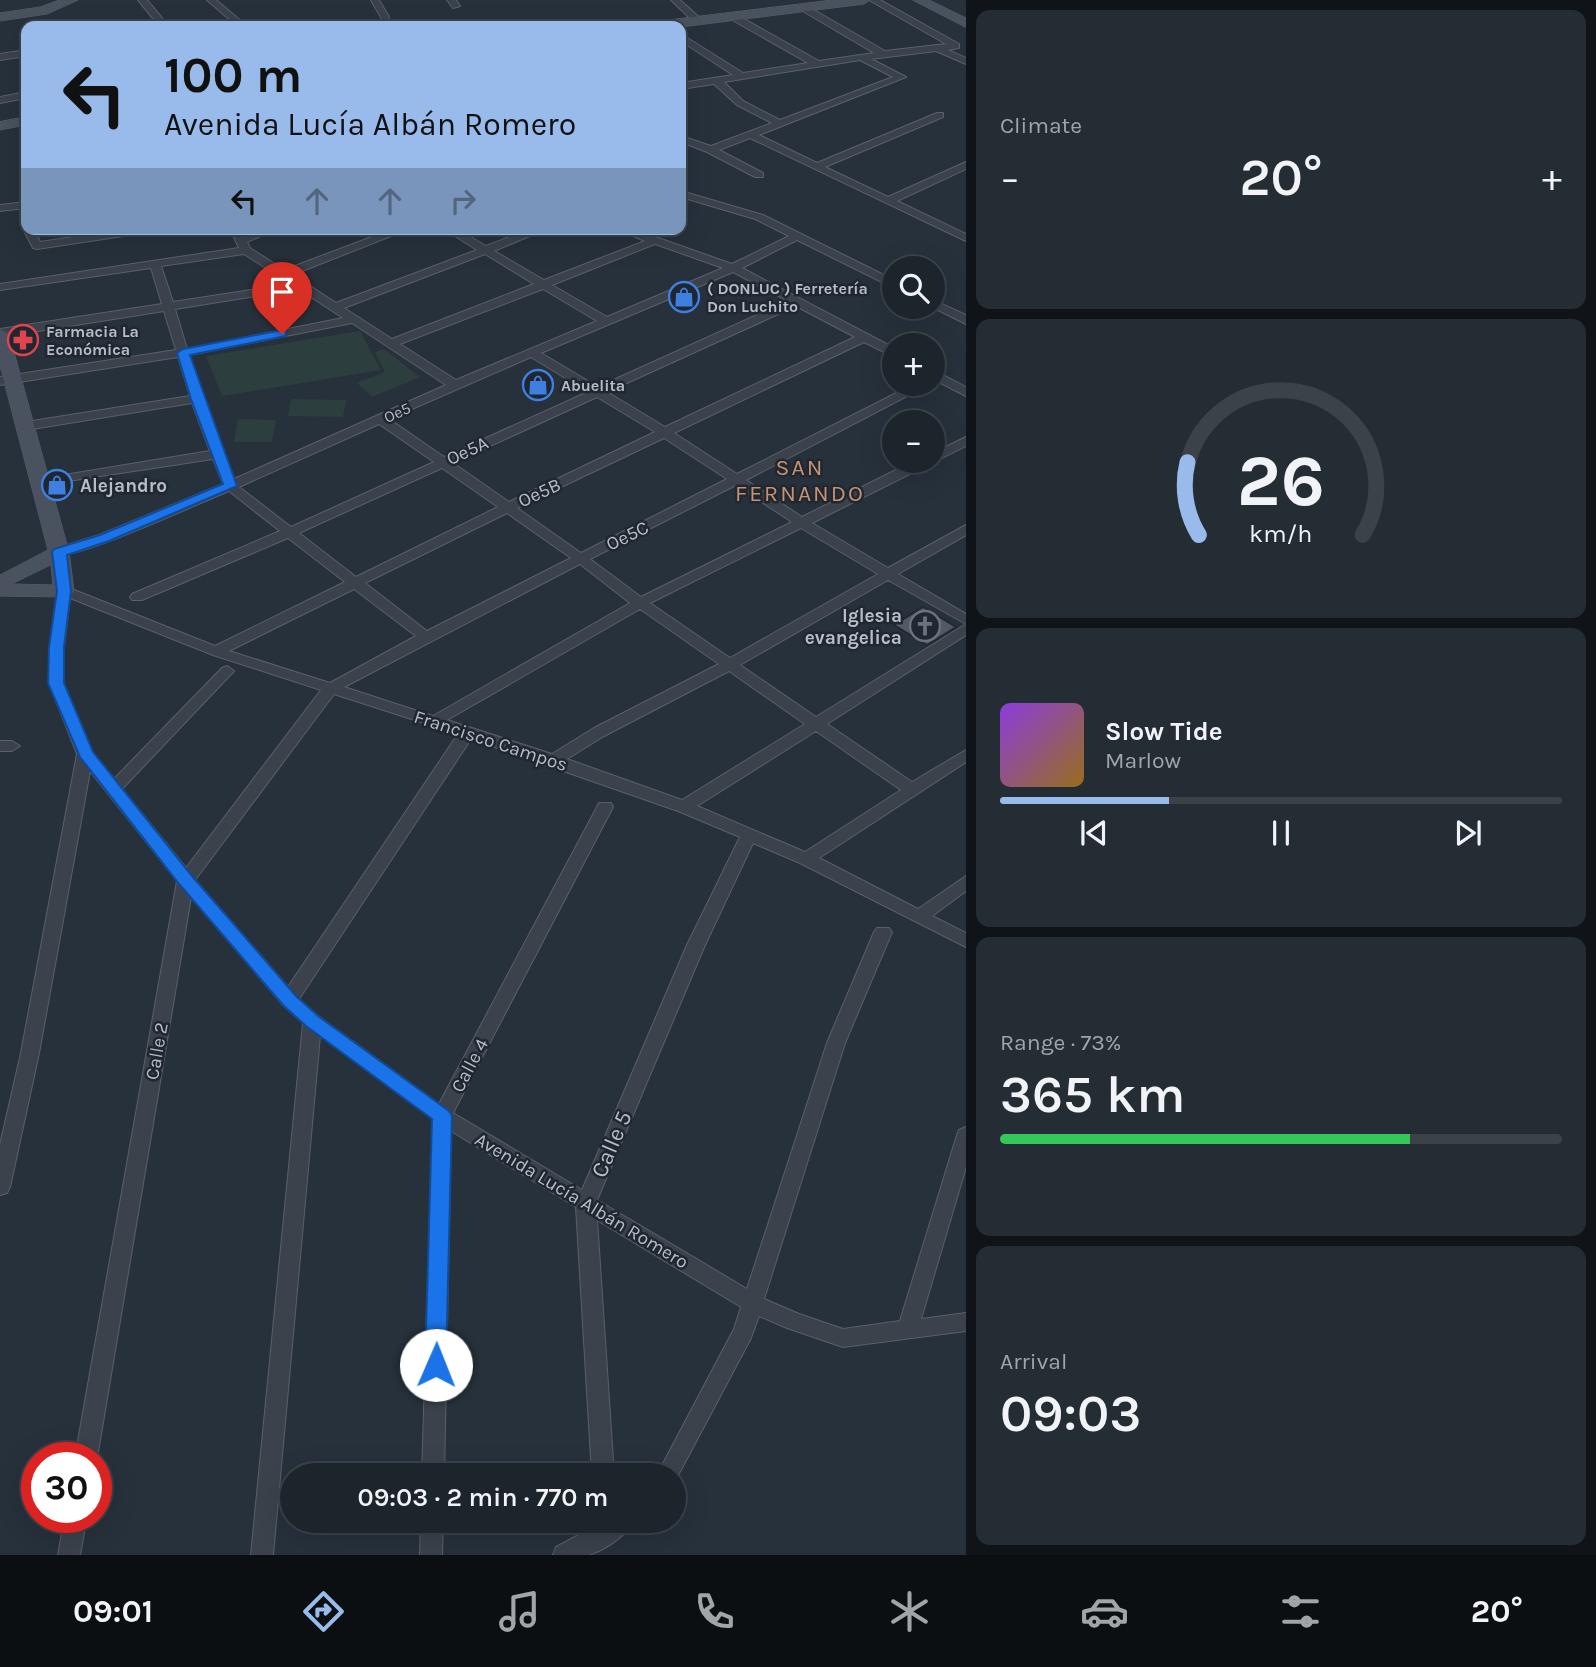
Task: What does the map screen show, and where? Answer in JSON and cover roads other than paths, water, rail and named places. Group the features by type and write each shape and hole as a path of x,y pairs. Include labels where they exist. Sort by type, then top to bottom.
{"street":[{"path":"0,16 42,11 72,0"},
{"path":"142,0 159,20"},
{"path":"211,0 236,21"},
{"path":"375,0 385,17"},
{"path":"675,0 698,21"},
{"path":"686,23 864,0"},
{"path":"686,85 861,57 956,46 873,0"},
{"path":"919,0 966,23"},
{"path":"804,8 883,54"},
{"path":"732,16 817,64"},
{"path":"686,40 743,77"},
{"path":"937,48 966,61"},
{"path":"0,57 21,54"},
{"path":"710,149 901,77 861,57"},
{"path":"717,81 740,103 779,123"},
{"path":"0,100 21,96"},
{"path":"818,166 940,115"},
{"path":"0,126 21,122"},
{"path":"749,134 964,235"},
{"path":"686,141 710,149 759,175"},
{"path":"890,200 966,165"},
{"path":"686,195 759,216 882,278"},
{"path":"0,208 21,205"},
{"path":"31,235 37,246 81,235"},
{"path":"286,273 388,235"},
{"path":"460,235 606,321"},
{"path":"337,307 526,235"},
{"path":"641,235 733,268 882,347"},
{"name":"Oe5","path":"59,552 104,538 230,486 456,385 733,268 799,235"},
{"path":"0,287 155,264 241,240 286,273 456,385"},
{"path":"393,343 657,240"},
{"path":"155,264 197,399 230,486 427,638"},
{"path":"217,454 40,483 26,426 7,380 0,333 305,285"},
{"name":"Oe5A","path":"137,597 288,533 796,302"},
{"path":"945,309 966,320"},
{"path":"7,380 183,353 356,319"},
{"name":"Oe5B","path":"216,651 864,337"},
{"path":"534,354 666,433 801,522 966,620"},
{"path":"945,383 966,392"},
{"name":"Oe5C","path":"330,689 897,396"},
{"path":"26,426 197,399"},
{"path":"381,419 640,603 911,789"},
{"path":"945,452 966,441"},
{"path":"435,721 640,603 901,473"},
{"name":"Avenida Lucía Albán Romero","path":"40,483 59,552 64,591 57,647 56,683 85,754 186,880 289,1000 312,1021 442,1116 752,1303 794,1322 843,1338 966,1322"},
{"path":"554,760 599,732 731,664 966,529"},
{"path":"0,581 14,577 59,552"},
{"name":"Francisco Campos","path":"0,590 64,591 216,651 554,760 684,807 806,859 966,941"},
{"path":"684,807 966,629"},
{"path":"113,789 228,671"},
{"name":"Calle 2","path":"89,1442 186,880 330,689"},
{"path":"289,1000 467,732"},
{"path":"0,1187 30,1053 85,754"},
{"path":"806,859 966,755"},
{"name":"Calle 4","path":"433,1463 442,1116 605,807"},
{"name":"Calle 5","path":"602,1463 586,1203 696,945 749,835"},
{"path":"919,917 966,882"},
{"path":"674,1463 744,1331 836,1043 883,932"},
{"path":"262,1555 312,1021"},
{"path":"908,1328 966,1135"},
{"path":"69,1555 73,1533"},
{"path":"431,1555 432,1533"},
{"path":"564,1555 599,1533"}],"place":[{"name":"( DONLUC ) Ferretería Don Luchito","path":"684,297"},
{"name":"Farmacia La Económica","path":"23,340"},
{"name":"Abuelita","path":"538,385"},
{"name":"Alejandro","path":"57,485"},
{"name":"Iglesia evangelica","path":"925,626"}],"district":[{"name":"SAN FERNANDO","path":"800,480"}]}
